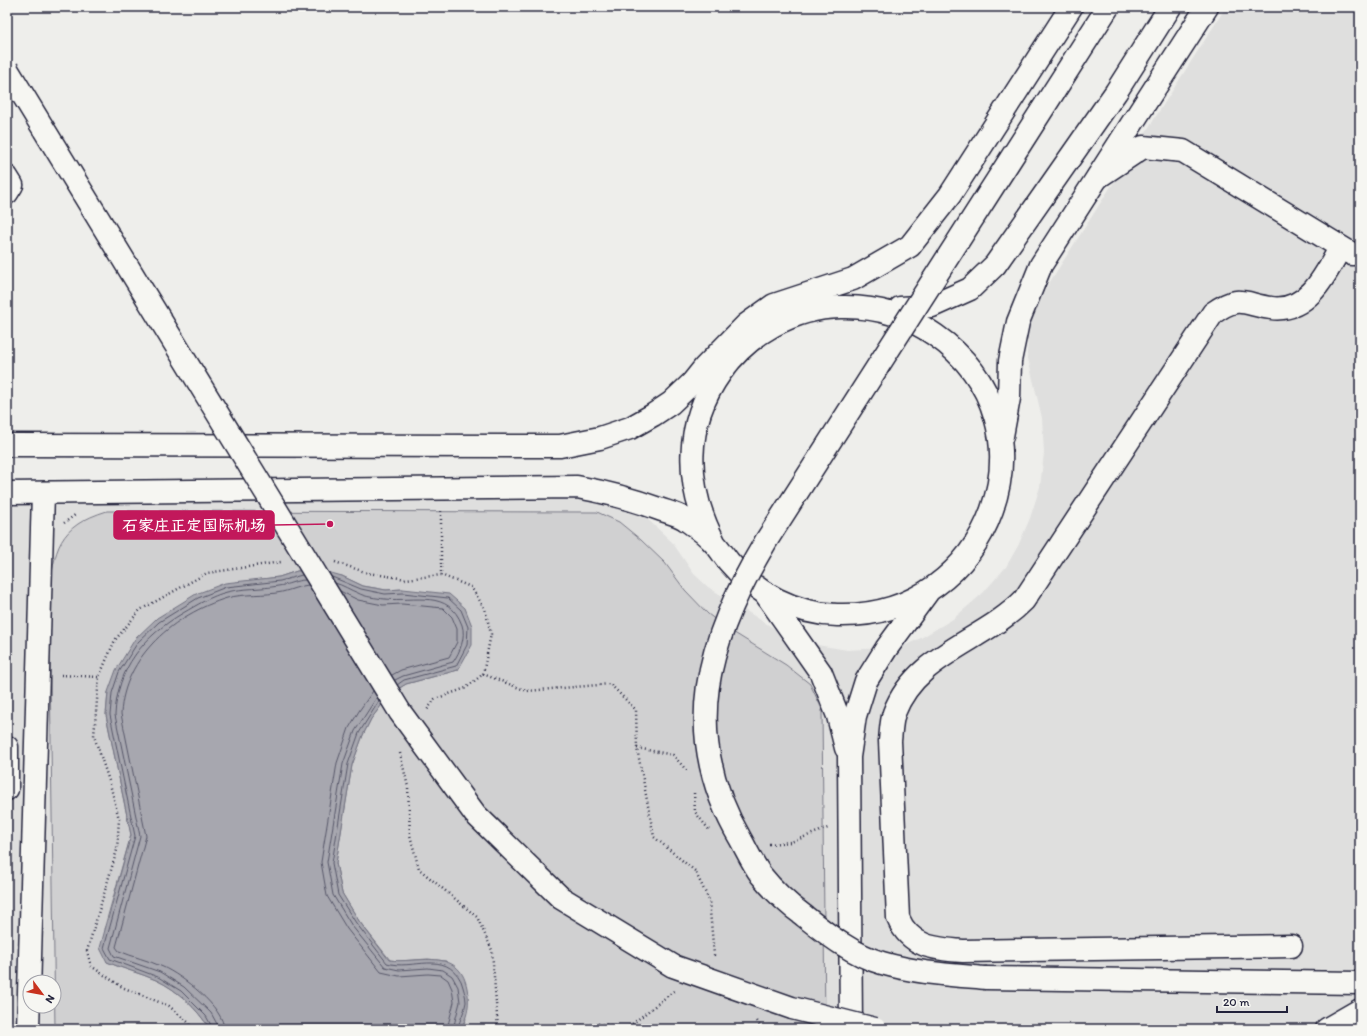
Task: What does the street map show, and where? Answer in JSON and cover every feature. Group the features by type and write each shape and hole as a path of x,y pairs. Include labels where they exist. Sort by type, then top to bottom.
{"main road":[{"path":"7,445 560,446 600,438 630,428 671,403 692,383 704,368 746,325 774,305 853,279 910,246 950,195 1071,7"},
{"path":"1108,7 770,534 743,580 724,621 711,661 706,695 704,734 710,771 728,818 761,874 790,905 822,930 853,950 882,963 934,973 986,978 1360,983"},
{"path":"857,306 881,310 904,317 926,328 945,342 962,359 977,378 988,400 996,423 1000,447 1000,472 996,496 987,525 964,561 946,579 927,593 905,604 882,612 858,615 833,615 810,612 787,604 765,593 746,579 729,562 714,542 703,521 696,498 692,474 692,450 696,426 703,403 714,381 723,357 746,325 833,307 857,306 892,309 932,306 970,289 995,265 1116,92 1170,7"},
{"path":"1000,447 1009,398 1010,361 1018,322 1041,265 1207,7"},
{"path":"7,68 400,712 475,814 561,898 673,966 792,1008 875,1029"},
{"path":"1098,178 1143,147 1183,151 1346,251 1309,295 1296,305 1284,308 1271,308 1242,301 1230,302 1213,313 1024,600 1013,612 952,649 928,666 914,680 902,696 894,715 890,741 898,918 903,929 913,939 934,947 963,951 1291,946"},
{"path":"7,177 12,184 7,193"},
{"path":"714,381 728,362 745,344 781,321 809,311"},
{"path":"7,493 577,487 611,493 682,517 714,542"},
{"path":"28,1029 43,493"},
{"path":"765,593 821,673 838,716 848,757"},
{"path":"850,1029 848,757 855,716 866,681 886,649 927,593"},
{"path":"7,747 7,789"},
{"path":"1327,1029 1360,1010"}],"path":[{"path":"441,488 441,575"},
{"path":"194,1029 169,1006 122,987 91,966 87,951 117,850 119,819 110,784 94,736 99,677 115,640 140,610 207,573 266,563 288,561"},
{"path":"332,561 368,573 406,579 441,575 471,587 485,609 491,634 483,674 466,688 435,699 426,711"},
{"path":"483,674 527,691 610,684 636,710 637,748 654,837 695,871 709,900 714,955 708,960"},
{"path":"60,675 99,677"},
{"path":"399,749 408,787 410,835 419,869 476,918 492,950 498,1029"},
{"path":"563,1029 565,1027 600,1024 627,1028 678,987"},
{"path":"189,1024 191,1029"}],"shaded area":[{"path":"1226,7 1360,7 1360,1029 7,1029 7,498 571,489 642,514 672,542 694,574 708,587 794,641 847,650 901,647 921,638 953,619 982,594 1006,567 1019,544 1030,518 1040,487 1044,453 1042,418 1027,354 1029,326 1046,288"},
{"path":"107,511 597,512 619,522 641,540 665,563 685,590 708,614 728,629 786,665 810,684 822,709 825,1029 461,1029 466,1019 446,961 428,959 399,961 390,960 359,921 342,893 336,863 352,765 363,735 371,719 390,694 406,684 458,670 403,589 386,590 363,586 342,576 297,571 279,577 255,580 108,692 106,715 131,835 105,926 107,962 156,980 172,989 193,1007 210,1029 55,1029 55,1014 62,1014 62,974 54,974 49,597 53,565 62,542 68,532 78,524"}],"water":[{"path":"317,569 342,576 363,586 386,590 403,589 449,594 465,608 472,626 472,645 458,670 406,684 390,694 371,719 363,735 352,765 336,863 342,893 359,921 389,960 436,960 446,962 455,966 462,975 467,988 468,1004 467,1014 461,1029 210,1029 193,1007 172,989 156,980 107,962 100,948 131,835 106,715 108,692 116,670 135,639 157,618 196,594 225,583 279,577 297,571"}],"place":[{"name":"石家庄正定国际机场","path":"330,524"}]}
